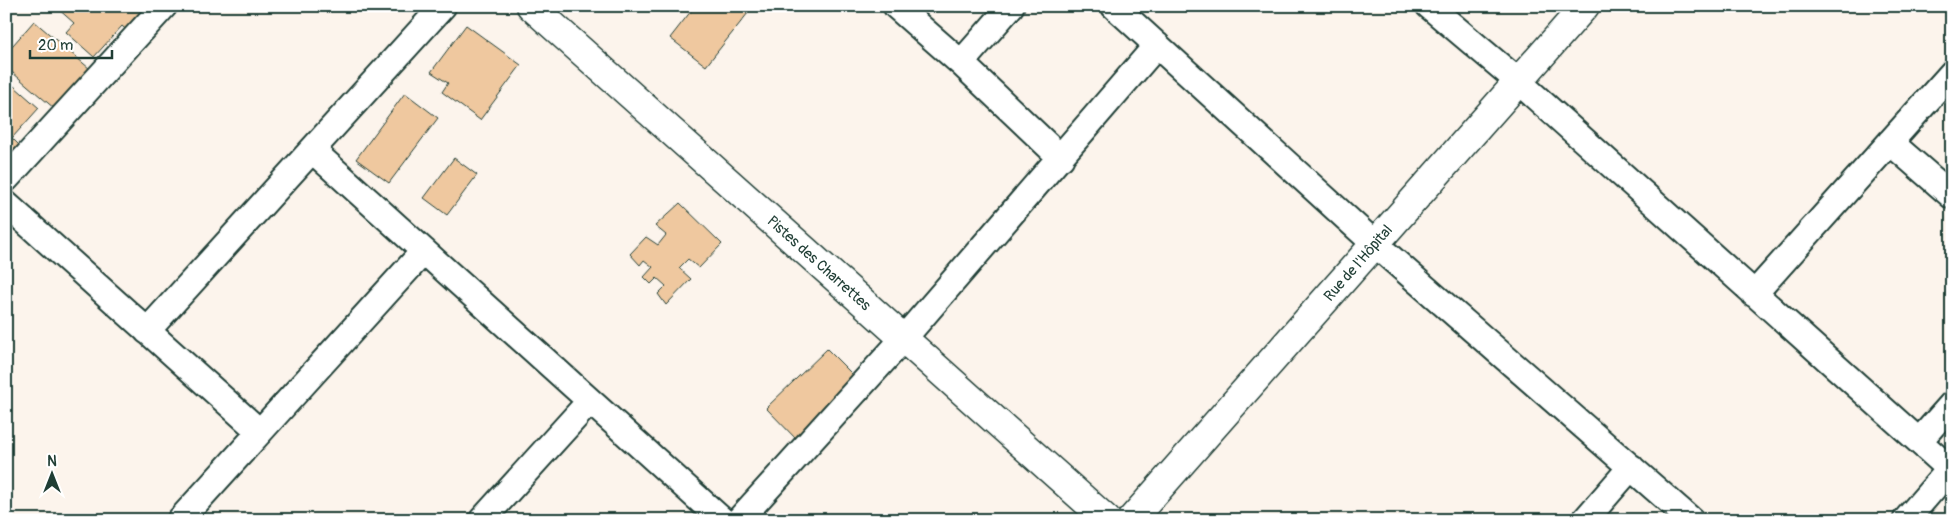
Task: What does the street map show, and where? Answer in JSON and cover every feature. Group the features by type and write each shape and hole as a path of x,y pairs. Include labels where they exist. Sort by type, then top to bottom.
{"main road":[{"name":"Pistes des Charrettes","path":"531,6 1106,520"},
{"name":"Rue de l'Hôpital","path":"1131,520 1585,6"}],"street":[{"path":"147,331 443,6"},
{"path":"896,6 961,63 1061,158"},
{"path":"961,63 1011,6"},
{"path":"1114,6 1375,244 1691,520"},
{"path":"1429,6 1519,82 1951,470 1906,520"},
{"path":"6,179 156,9"},
{"path":"739,520 904,338 1157,45"},
{"path":"1754,294 1952,73"},
{"path":"1890,142 1952,196"},
{"path":"312,150 722,520"},
{"path":"6,204 260,432"},
{"path":"180,520 424,251"},
{"path":"482,520 590,401"},
{"path":"1919,441 1952,404"},
{"path":"1586,520 1631,467"}],"building":[{"path":"59,6 144,6 149,10 132,35 122,26 94,57 66,32 74,23 57,8"},
{"path":"695,6 739,6 748,13 706,66 670,38"},
{"path":"34,21 97,75 62,115 6,67 6,53"},
{"path":"466,25 521,65 480,120 442,92 448,83 431,72"},
{"path":"6,79 39,108 12,138 20,146 6,162"},
{"path":"405,93 438,118 389,183 356,159"},
{"path":"454,158 477,175 447,215 424,198"},
{"path":"680,203 722,244 699,268 688,259 679,268 691,279 666,305 658,294 666,286 657,278 651,284 644,277 653,267 644,260 640,265 630,254 646,237 658,245 666,235 655,226"},
{"path":"827,349 853,375 846,395 800,443 766,408"}]}
